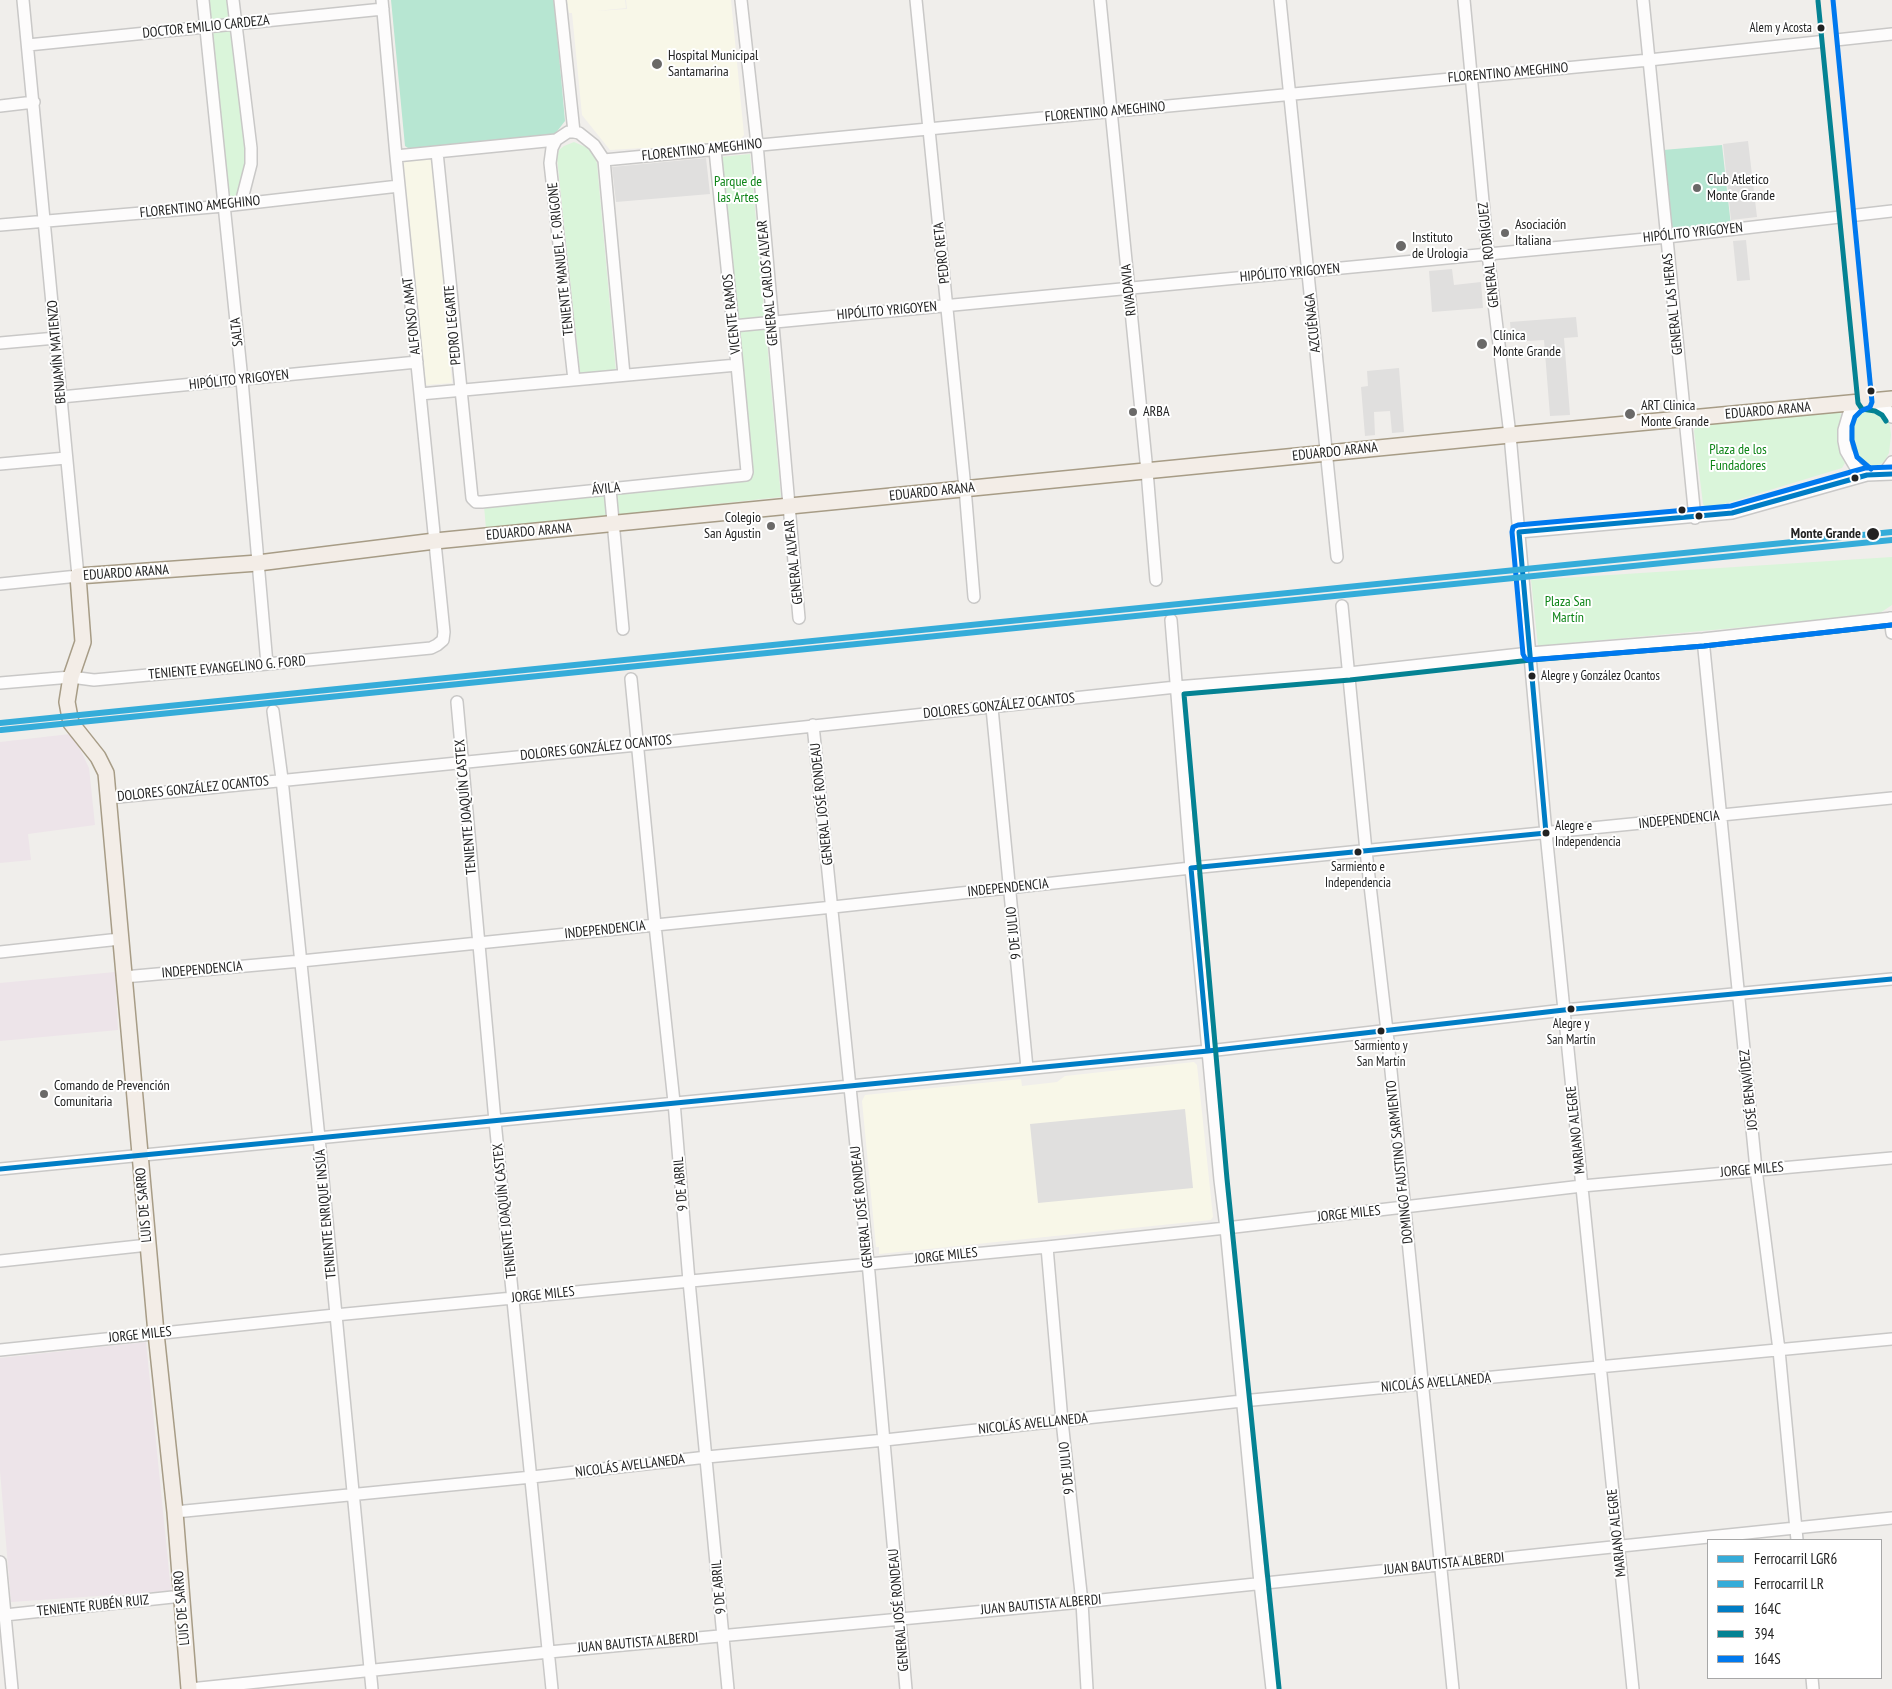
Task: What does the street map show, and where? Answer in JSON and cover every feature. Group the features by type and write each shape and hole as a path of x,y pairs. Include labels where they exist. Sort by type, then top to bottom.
{"main road":[{"path":"1825,0 1865,402"},
{"name":"EDUARDO ARANA","path":"78,576 258,563 435,541 1892,399"},
{"name":"BENJAMÍN MATIENZO","path":"67,702 71,677 83,642 78,576"},
{"name":"LUIS DE SARRO","path":"67,702 71,723 103,765 108,798 190,1689"}],"street":[{"name":"BENJAMÍN MATIENZO","path":"23,0 78,576"},
{"name":"SALTA","path":"203,0 242,380 267,664"},
{"path":"233,0 251,148 251,164 241,203"},
{"path":"560,0 574,132"},
{"name":"GENERAL CARLOS ALVEAR","path":"741,0 756,144 788,506"},
{"name":"PEDRO RETA","path":"916,0 965,488 974,596"},
{"name":"RIVADAVIA","path":"1100,0 1148,471 1156,580"},
{"name":"AZCUÉNAGA","path":"1280,0 1336,557"},
{"name":"GENERAL RODRÍGUEZ","path":"1464,0 1488,254 1510,435 1523,570"},
{"name":"GENERAL LAS HERAS","path":"1643,0 1695,518"},
{"name":"DOCTOR EMILIO CARDEZA","path":"28,45 236,24 383,5"},
{"name":"ALFONSO AMAT","path":"383,5 396,156 444,632"},
{"name":"FLORENTINO AMEGHINO","path":"604,160 1649,60 1892,34"},
{"path":"0,106 34,102"},
{"path":"396,156 556,140 568,132 580,133 594,145 604,160 624,375"},
{"name":"TENIENTE MANUEL F. ORIGONE","path":"556,140 552,148 550,163 574,380"},
{"name":"VICENTE RAMOS","path":"715,150 747,472 746,475 742,476"},
{"name":"PEDRO LEGARTE","path":"437,152 472,498"},
{"name":"FLORENTINO AMEGHINO","path":"0,225 224,206 399,186"},
{"name":"HIPÓLITO YRIGOYEN","path":"733,326 1667,237 1892,212"},
{"path":"0,343 56,338"},
{"name":"HIPÓLITO YRIGOYEN","path":"61,397 417,362"},
{"path":"420,394 737,365"},
{"path":"1867,475 1856,468 1850,461 1844,441 1845,424 1849,413 1857,405 1865,402 1878,404 1887,410 1892,417"},
{"path":"0,464 66,458"},
{"path":"1519,532 1732,514 1867,475 1888,474 1892,462"},
{"name":"ÁVILA","path":"472,498 476,502 482,502 742,476"},
{"path":"610,489 623,629"},
{"name":"GENERAL ALVEAR","path":"788,506 799,618"},
{"name":"MARIANO ALEGRE","path":"1523,570 1546,833 1633,1689"},
{"name":"EDUARDO ARANA","path":"0,584 78,576"},
{"name":"DOMINGO FAUSTINO SARMIENTO","path":"1342,606 1453,1689"},
{"path":"1891,618 1892,633"},
{"name":"DOLORES GONZÁLEZ OCANTOS","path":"108,798 462,761 638,745 1176,687 1349,672 1530,653 1703,639 1891,618"},
{"path":"1171,620 1191,868 1220,1180 1272,1689"},
{"name":"TENIENTE EVANGELINO G. FORD","path":"0,683 71,677 94,680 430,648 437,646 443,640 444,632"},
{"name":"JOSÉ BENAVÍDEZ","path":"1703,639 1756,1169 1779,1350 1797,1539"},
{"name":"9 DE ABRIL","path":"631,678 674,1102 728,1689"},
{"name":"TENIENTE JOAQUÍN CASTEX","path":"457,702 495,1121 552,1689"},
{"name":"9 DE JULIO","path":"992,708 1027,1068"},
{"name":"TENIENTE ENRIQUE INSÚA","path":"273,710 319,1138 372,1689"},
{"name":"GENERAL JOSÉ RONDEAU","path":"813,725 833,907 885,1440 906,1689"},
{"name":"INDEPENDENCIA","path":"124,977 301,961 833,907 1191,868 1892,798"},
{"path":"0,952 120,939"},
{"path":"0,1169 1208,1051 1564,1010 1892,979"},
{"name":"JORGE MILES","path":"0,1350 335,1315 1046,1247 1405,1208 1582,1186 1892,1158"},
{"path":"0,1261 148,1244"},
{"name":"9 DE JULIO","path":"1046,1247 1062,1421 1082,1602 1088,1689"},
{"name":"NICOLÁS AVELLANEDA","path":"174,1512 532,1477 1242,1401 1892,1339"},
{"name":"JUAN BAUTISTA ALBERDI","path":"190,1689 723,1635 1082,1602 1260,1582 1892,1518"},
{"path":"0,1562 12,1689"},
{"name":"TENIENTE RUBÉN RUIZ","path":"5,1615 182,1596"}],"shaded area":[{"name":"Hospital Municipal Santamarina","path":"567,0 625,0 626,8 596,11 627,9 626,0 731,0 744,135 740,140 644,149 610,150 582,115 572,13 569,13"},
{"path":"1748,141 1757,217 1731,220 1723,144"},
{"path":"706,158 710,194 616,202 612,167"},
{"path":"433,159 452,383 426,385 403,161"},
{"path":"1746,240 1750,280 1737,281 1733,241"},
{"path":"1452,269 1454,285 1481,282 1483,308 1432,312 1429,271"},
{"path":"1576,317 1578,337 1564,338 1570,415 1550,416 1544,340 1512,342 1510,322"},
{"path":"1399,368 1404,432 1392,433 1390,411 1374,412 1375,435 1365,436 1361,387 1368,386 1367,371"},
{"path":"70,734 89,768 95,825 28,834 31,860 0,863 0,742"},
{"path":"115,972 118,1030 0,1041 0,983"},
{"path":"1194,1062 1197,1065 1213,1217 1211,1220 879,1254 879,1247 876,1247 862,1101 865,1095 1021,1079 1022,1086 1057,1082 1065,1076"},
{"path":"1185,1109 1193,1188 1038,1203 1030,1124"},
{"path":"146,1342 171,1591 11,1602 0,1471 0,1358"}],"green space":[{"path":"207,0 229,0 246,148 243,179 239,193 236,198 230,200 226,194"},
{"path":"391,0 554,0 565,121 555,134 411,150 405,146"},
{"path":"574,142 588,148 595,155 597,164 616,372 581,375 580,372 557,158 559,150"},
{"name":"Club Atletico Monte Grande","path":"1722,145 1731,226 1672,232 1663,150"},
{"name":"Parque de las Artes","path":"750,154 781,497 486,529 484,506 752,477 720,157"},
{"path":"1861,406 1880,409 1889,420 1891,435 1889,453 1884,462 1873,468 1864,467 1859,464 1849,446 1848,425 1853,413"},
{"name":"Plaza de los Fundadores","path":"1836,410 1841,415 1839,428 1840,446 1845,463 1842,468 1711,508 1706,508 1703,504 1694,431 1696,424"},
{"name":"Plaza San Martín","path":"1892,557 1892,605 1877,615 1538,646 1531,580"}],"rail line":[{"name":"LGR6","path":"0,723 1892,532"},
{"name":"LR","path":"1,730 1892,540"}],"transit line":[{"name":"164S","path":"1833,0 1872,402 1870,407 1861,411 1855,417 1852,426 1852,440 1857,457 1871,469"},
{"name":"394","path":"1818,1 1858,403 1862,409 1875,411 1882,415 1886,421"},
{"name":"164S","path":"1891,625 1704,646 1528,660 1523,654 1512,532 1513,527 1518,525 1731,506 1865,468 1892,467"},
{"name":"164C","path":"1208,1051 1191,868 1546,833 1519,532 1732,513 1867,475 1892,474"},
{"name":"394","path":"1279,1688 1227,1179 1184,694 1350,680 1531,660 1704,646 1892,625"},
{"name":"164C","path":"0,1169 1208,1051 1564,1010 1892,979"}],"place":[{"name":"Alem y Acosta","path":"1821,28"},
{"name":"Hospital Municipal Santamarina","path":"657,64"},
{"name":"Club Atletico Monte Grande","path":"1697,188"},
{"name":"Asociación Italiana","path":"1505,233"},
{"name":"Instituto de Urologia","path":"1401,246"},
{"name":"Clínica Monte Grande","path":"1482,344"},
{"name":"ARBA","path":"1133,412"},
{"name":"ART Clinica Monte Grande","path":"1630,414"},
{"name":"Colegio San Agustin","path":"771,526"},
{"name":"Monte Grande","path":"1873,534"},
{"name":"Alegre y González Ocantos","path":"1532,676"},
{"name":"Alegre e Independencia","path":"1546,833"},
{"name":"Sarmiento e Independencia","path":"1358,852"},
{"name":"Alegre y San Martín","path":"1571,1009"},
{"name":"Sarmiento y San Martín","path":"1381,1031"},
{"name":"Comando de Prevención Comunitaria","path":"44,1094"}]}
